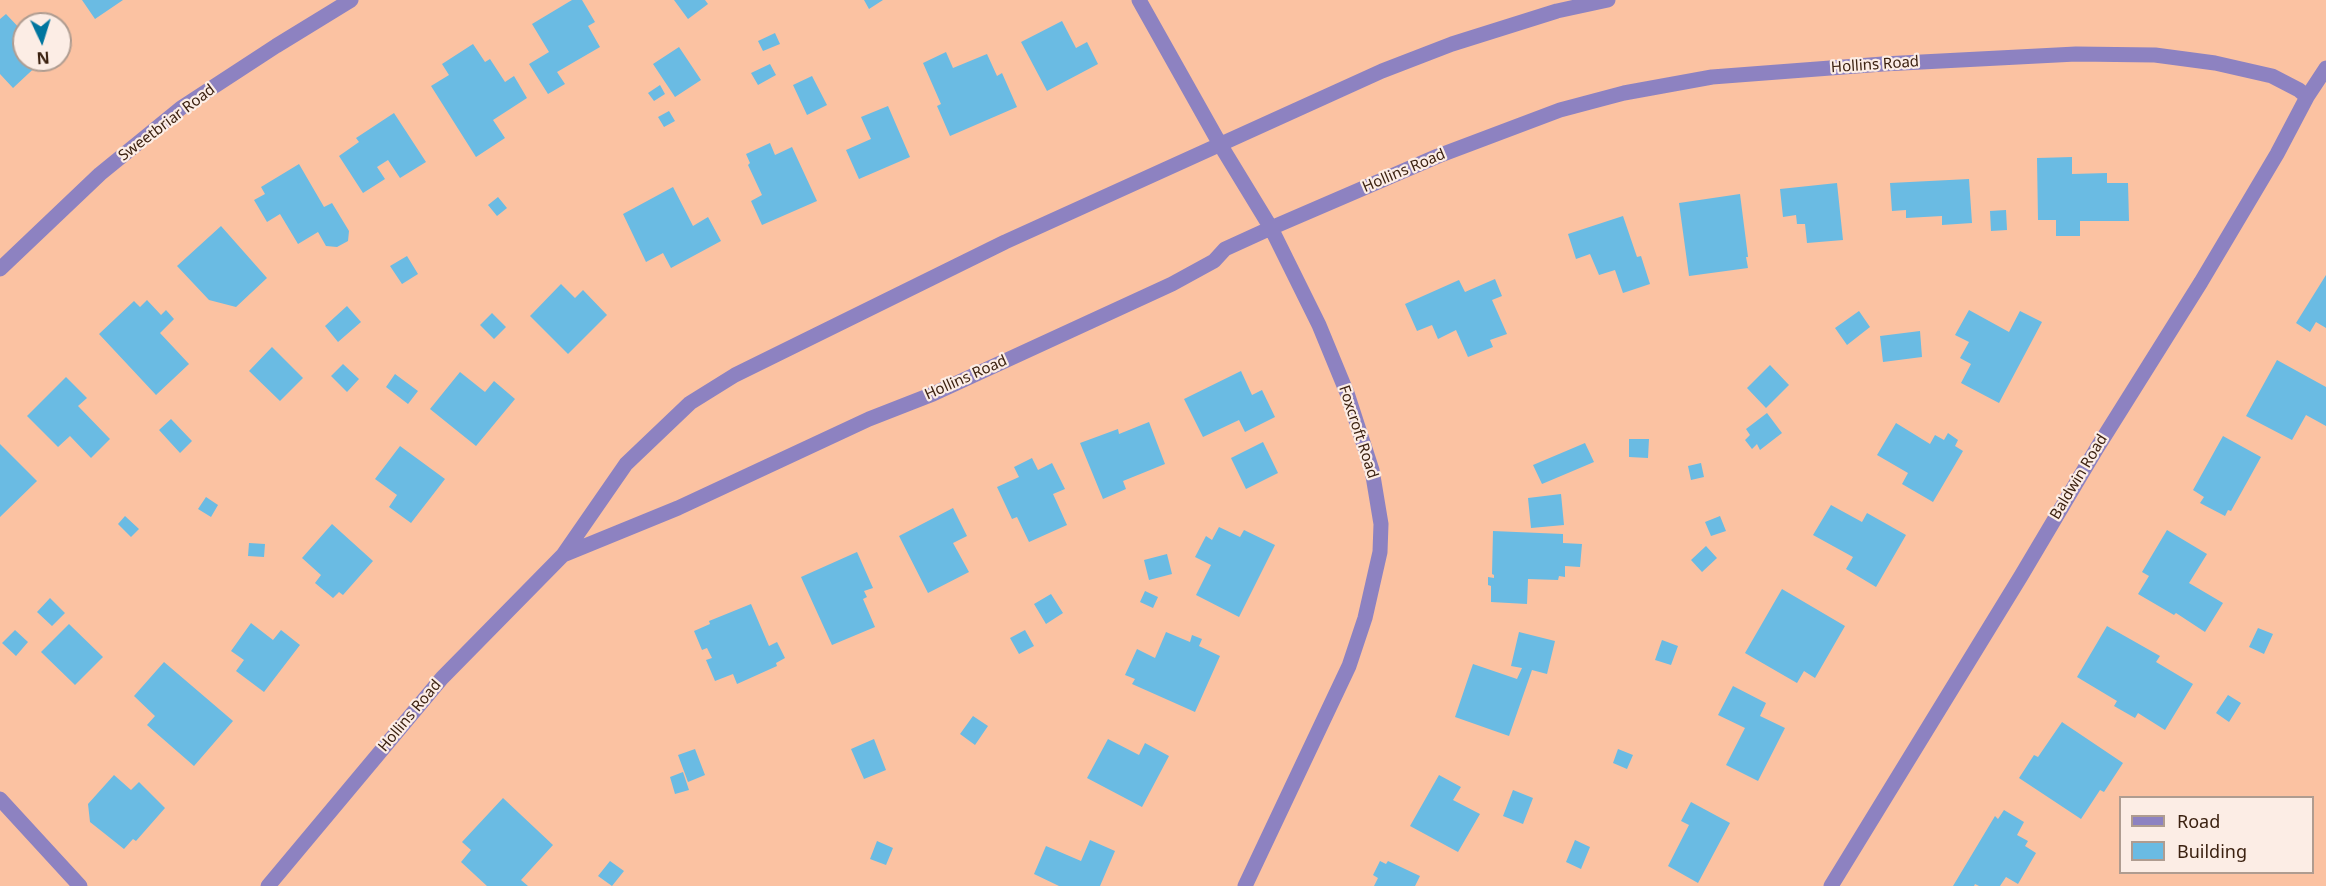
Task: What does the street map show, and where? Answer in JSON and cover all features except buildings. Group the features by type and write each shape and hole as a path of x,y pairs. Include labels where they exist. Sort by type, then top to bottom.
{"street":[{"name":"Sweetbriar Road","path":"0,269 99,174 181,108 351,0"},
{"name":"Foxcroft Road","path":"1139,0 1221,146 1271,228 1318,325 1347,393 1372,470 1382,524 1380,552 1368,607 1350,666 1245,886"},
{"name":"Hollins Road","path":"268,886 441,678 563,555 626,464 690,403 735,375 1005,242 1382,71 1452,44 1557,11 1608,0"},
{"name":"Hollins Road","path":"563,555 678,508 1150,294 1214,261 1226,249 1271,228 1438,156 1560,110 1624,93 1712,77 1883,64 2054,55 2155,55 2215,63 2272,76 2299,90 2307,98"},
{"name":"Baldwin Road","path":"1831,886 2097,448 2201,282 2326,68"},
{"path":"0,799 80,886"}]}
